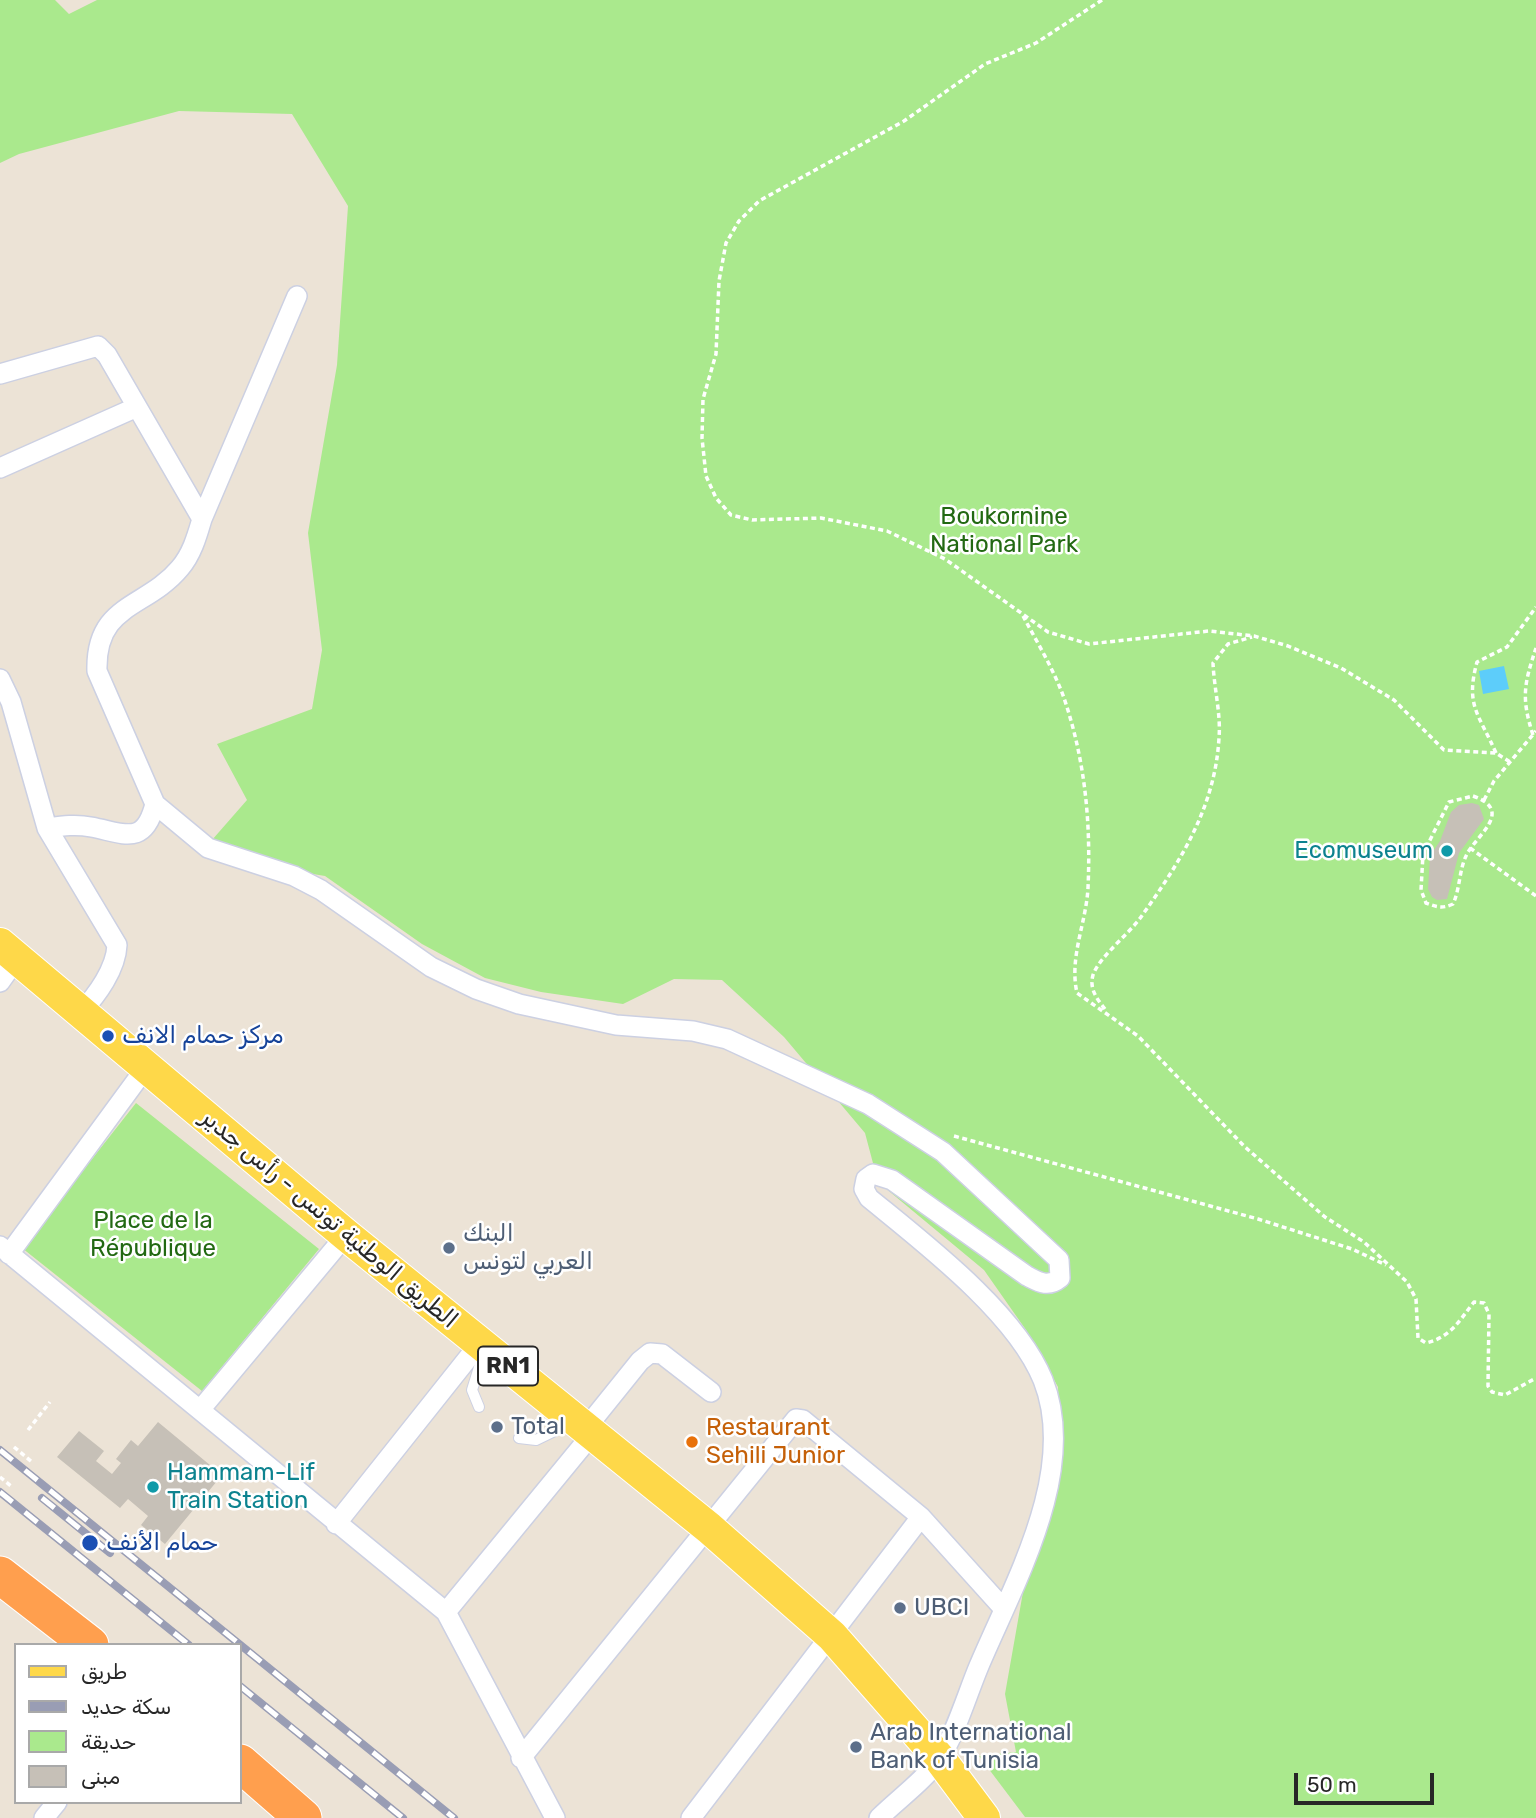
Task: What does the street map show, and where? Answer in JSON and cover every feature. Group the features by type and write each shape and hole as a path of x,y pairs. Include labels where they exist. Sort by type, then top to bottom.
{"highway":[{"path":"0,1575 87,1643"},
{"path":"0,1600 55,1643"},
{"path":"242,1765 303,1818"},
{"path":"242,1793 273,1818"}],"main road":[{"name":"الطريق الوطنية تونس - رأس جدير","path":"6,961 81,1012 346,1235 709,1528 832,1636 940,1759 984,1818"}],"street":[{"path":"297,296 202,519 195,543 180,568 119,612 97,649 97,671 155,804 208,848 294,876 321,890 431,967 476,989 519,1004 604,1022 693,1031 727,1039 887,1115 943,1152 981,1184 1059,1260 1060,1278 1053,1284 1045,1284 1027,1276 892,1180 873,1174 866,1179 864,1189 869,1198 970,1284 1016,1336 1041,1377 1052,1407 1051,1468 1041,1516 940,1759 878,1818"},
{"path":"0,374 98,346 107,355 202,519"},
{"path":"0,468 137,407"},
{"path":"0,679 11,702 47,828 117,945 114,963 94,998 81,1012"},
{"path":"47,828 72,824 116,834 140,832 151,820 155,804"},
{"path":"147,1066 5,1250 446,1612 555,1818"},
{"path":"200,1410 346,1235"},
{"path":"337,1524 482,1346"},
{"path":"446,1612 585,1427 640,1361 650,1353 662,1354 711,1392"},
{"path":"521,1758 793,1421 799,1419 921,1517 1003,1608"},
{"path":"691,1818 921,1517"},
{"path":"44,1818 55,1804"}],"lane":[{"path":"479,1406 472,1390 482,1346"},
{"path":"519,1438 536,1440 585,1427"}],"path":[{"path":"1102,0 1036,43 985,64 904,121 759,201 738,221 726,243 719,281 716,354 703,399 702,438 706,476 716,498 731,515 752,520 821,518 887,531 945,559 1048,632 1088,644 1209,631 1254,636 1289,646 1341,668 1394,700 1444,750 1496,753 1510,762"},
{"path":"1496,753 1473,707 1473,676 1477,662 1507,647 1536,607"},
{"path":"1022,614 1063,695 1082,762 1090,820 1090,861 1088,898 1073,975 1077,993 1091,1005 1107,1011"},
{"path":"1254,636 1228,644 1213,663 1220,735 1215,778 1205,812 1185,851 1140,919 1093,975 1093,993 1107,1011 1138,1036 1245,1147 1325,1217 1364,1242 1407,1282 1416,1299 1418,1338 1426,1343 1441,1340 1455,1329 1474,1302 1484,1303 1489,1314 1488,1386 1492,1392 1505,1395 1536,1378"},
{"path":"1483,800 1534,733 1524,707 1524,684 1536,648"},
{"path":"1473,796 1483,800 1490,811 1491,820 1487,830 1470,848 1453,904 1443,908 1426,903 1421,890 1423,854 1434,838 1445,808 1457,798 1473,796"},
{"path":"1470,848 1536,896"},
{"path":"950,1135 1258,1219 1352,1249 1391,1267"},
{"path":"28,1430 50,1402"},
{"path":"14,1447 32,1462"},
{"path":"0,1477 11,1486"}],"green space":[{"name":"Boukornine National Park","path":"0,0 55,0 69,14 97,0 1536,0 1536,1818 1025,1817 979,1756 1016,1752 1005,1694 1023,1592 1061,1468 1058,1387 1026,1330 984,1270 878,1182 865,1133 784,1037 722,980 674,979 623,1004 541,992 485,978 422,944 325,876 277,868 242,870 212,840 247,800 217,744 312,709 322,650 308,533 337,365 348,206 292,114 179,111 19,154 0,163"},
{"name":"Place de la République","path":"136,1103 319,1249 202,1391 22,1248"}],"water":[{"path":"1504,666 1509,689 1483,694 1479,671"}],"building":[{"name":"Ecomuseum","path":"1459,805 1479,805 1484,819 1459,853 1447,899 1437,900 1428,889 1430,856 1440,841 1451,812"},
{"name":"Hammam-Lif Train Station","path":"158,1422 222,1475 165,1544 141,1525 148,1516 128,1499 120,1508 57,1457 79,1431 104,1451 96,1461 112,1474 121,1463 116,1459 131,1440 138,1446"}],"railway":[{"path":"0,1450 238,1643"},
{"path":"0,1492 187,1643"},
{"path":"42,1498 110,1553"},
{"path":"242,1646 454,1818"},
{"path":"242,1688 403,1818"}],"place":[{"name":"Ecomuseum","path":"1447,851"},
{"name":"مركز حمام الانف","path":"108,1036"},
{"name":"البنك العربي لتونس","path":"449,1248"},
{"name":"Total","path":"497,1427"},
{"name":"Restaurant Sehili Junior","path":"692,1442"},
{"name":"Hammam-Lif Train Station","path":"153,1487"},
{"name":"حمام الأنف","path":"90,1543"},
{"name":"UBCI","path":"900,1608"},
{"name":"Arab International Bank of Tunisia","path":"856,1747"}]}
